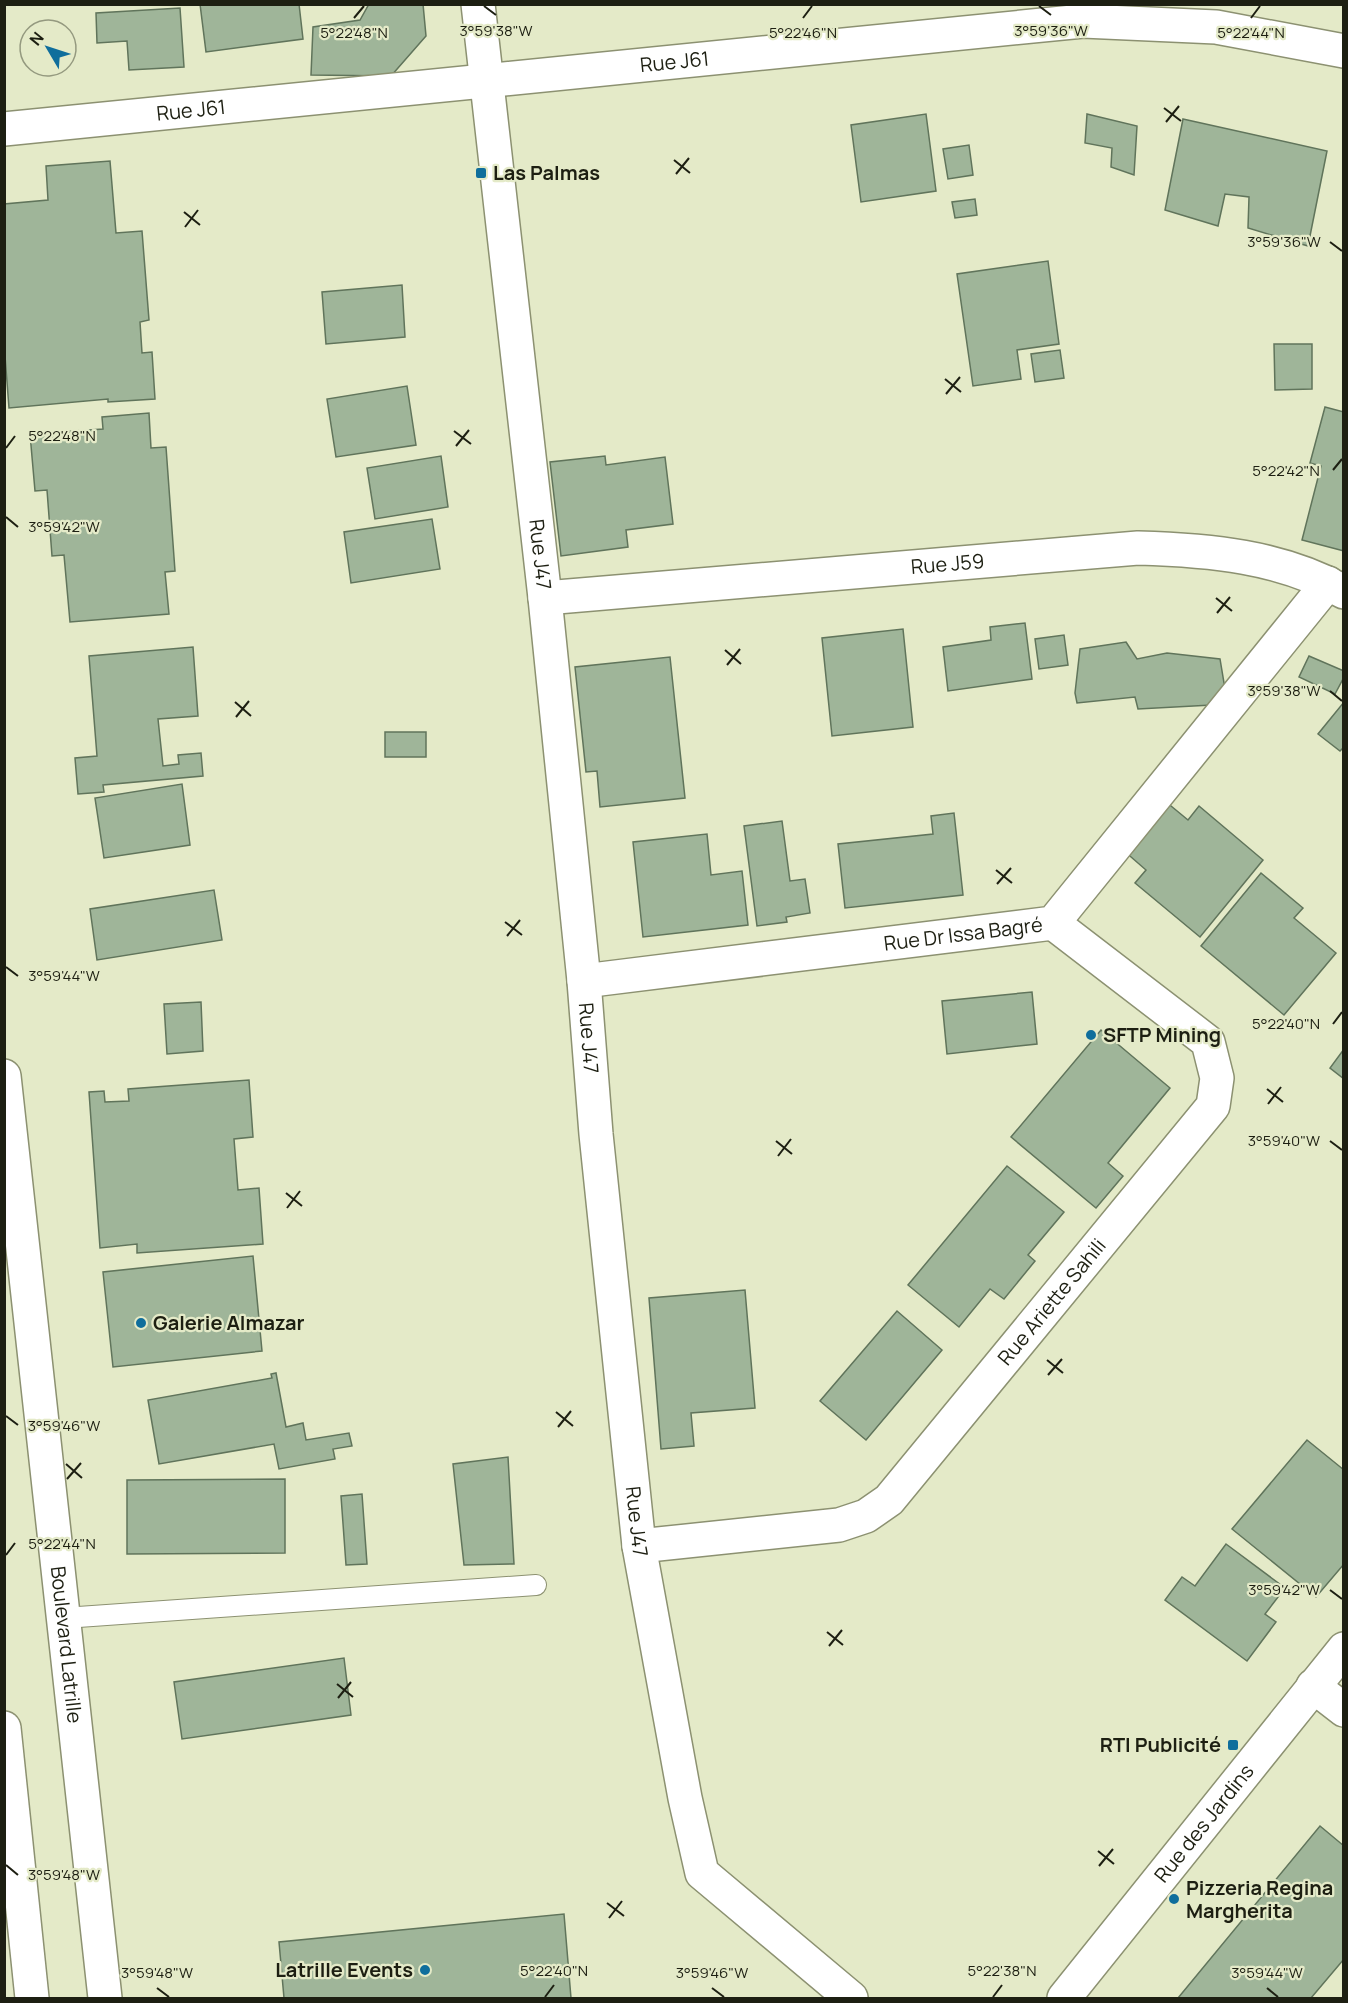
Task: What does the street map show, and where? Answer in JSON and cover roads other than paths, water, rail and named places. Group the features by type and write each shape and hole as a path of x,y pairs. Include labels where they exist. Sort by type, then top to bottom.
{"street":[{"name":"Rue J47","path":"478,4 545,598 584,981 596,1134 639,1546 685,1798 702,1872 851,1998"},
{"name":"Rue J61","path":"4,129 1083,21 1216,27 1344,51"},
{"name":"Rue J59","path":"545,598 1138,548 1194,549 1261,560 1336,588"},
{"name":"Rue Dr Issa Bagré","path":"584,981 1053,923 1336,588"},
{"name":"Rue Ariette Sahili","path":"639,1546 839,1525 866,1516 889,1500 1212,1106 1217,1078 1208,1042 1053,923"},
{"name":"Boulevard Latrille","path":"4,1076 105,1998"},
{"name":"Rue des Jardins","path":"1064,1998 1344,1649"},
{"path":"1313,1686 1344,1710"},
{"path":"4,1728 33,1998"}],"lane":[{"path":"64,1618 536,1585"}],"place":[{"name":"Las Palmas","path":"481,173"},
{"name":"SFTP Mining","path":"1091,1035"},
{"name":"Galerie Almazar","path":"141,1323"},
{"name":"RTI Publicité","path":"1233,1745"},
{"name":"Pizzeria Regina Margherita","path":"1174,1899"},
{"name":"Latrille Events","path":"425,1970"}]}
